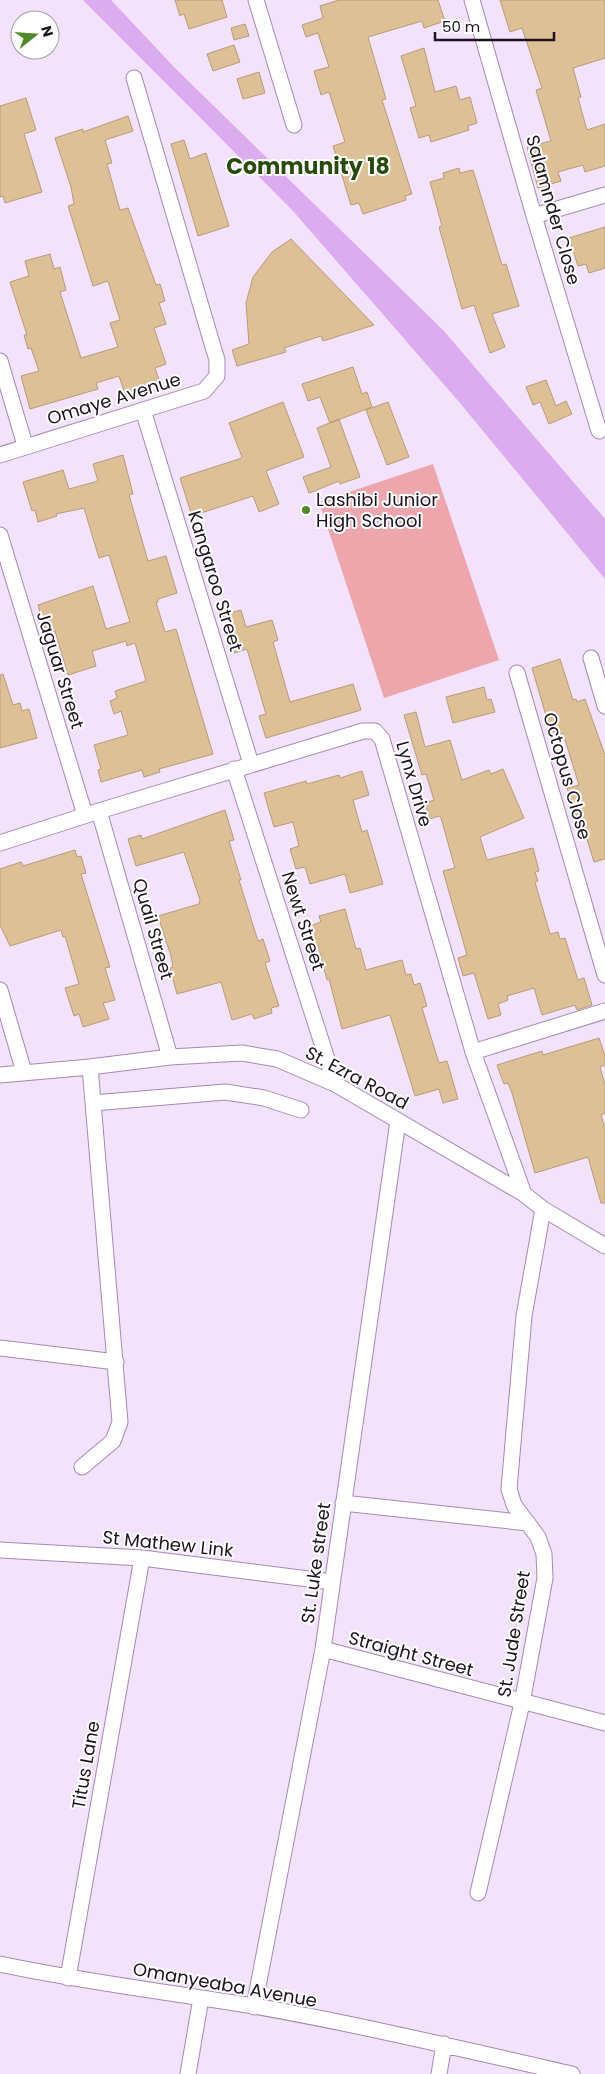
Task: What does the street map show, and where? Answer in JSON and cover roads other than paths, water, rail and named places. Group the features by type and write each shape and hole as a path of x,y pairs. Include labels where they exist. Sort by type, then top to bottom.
{"street":[{"path":"256,0 294,125"},
{"name":"Salamnder Close","path":"472,0 534,216 599,431"},
{"name":"Omaye Avenue","path":"0,455 25,445 204,391 217,376 217,360 134,78"},
{"path":"534,216 605,195"},
{"path":"0,361 25,445"},
{"name":"Kangaroo Street","path":"143,410 251,764"},
{"name":"Jaguar Street","path":"0,535 92,813"},
{"path":"591,658 605,706"},
{"name":"Octopus Close","path":"517,673 605,975"},
{"name":"Lynx Drive","path":"0,843 234,769 364,731 375,731 379,734 473,1052 524,1194"},
{"name":"Newt Street","path":"234,769 335,1084"},
{"name":"Quail Street","path":"92,813 170,1057"},
{"path":"0,990 24,1072"},
{"path":"473,1052 605,1012"},
{"name":"St. Ezra Road","path":"0,1075 90,1067 170,1057 242,1053 277,1059 335,1084 524,1194 543,1209 605,1246"},
{"path":"82,1467 113,1441 117,1435 120,1422 90,1067"},
{"path":"93,1103 225,1092 264,1098 301,1110"},
{"name":"St. Luke street","path":"254,2007 323,1650 398,1121"},
{"name":"St. Jude Street","path":"478,1893 522,1703 545,1578 544,1554 538,1537 514,1505 508,1488 524,1316 543,1209"},
{"path":"0,1348 116,1362"},
{"path":"343,1503 528,1524"},
{"name":"St Mathew Link","path":"0,1550 142,1558 332,1582"},
{"name":"Titus Lane","path":"68,1978 142,1558"},
{"name":"Straight Street","path":"323,1650 605,1723"},
{"name":"Omanyeaba Avenue","path":"0,1964 68,1978 254,2007 444,2044 572,2074"},
{"path":"188,2074 201,1998"},
{"path":"439,2074 444,2044"}],"place":[{"name":"Lashibi Junior High School","path":"306,510"}],"district":[{"name":"Community 18","path":"308,166"}]}
